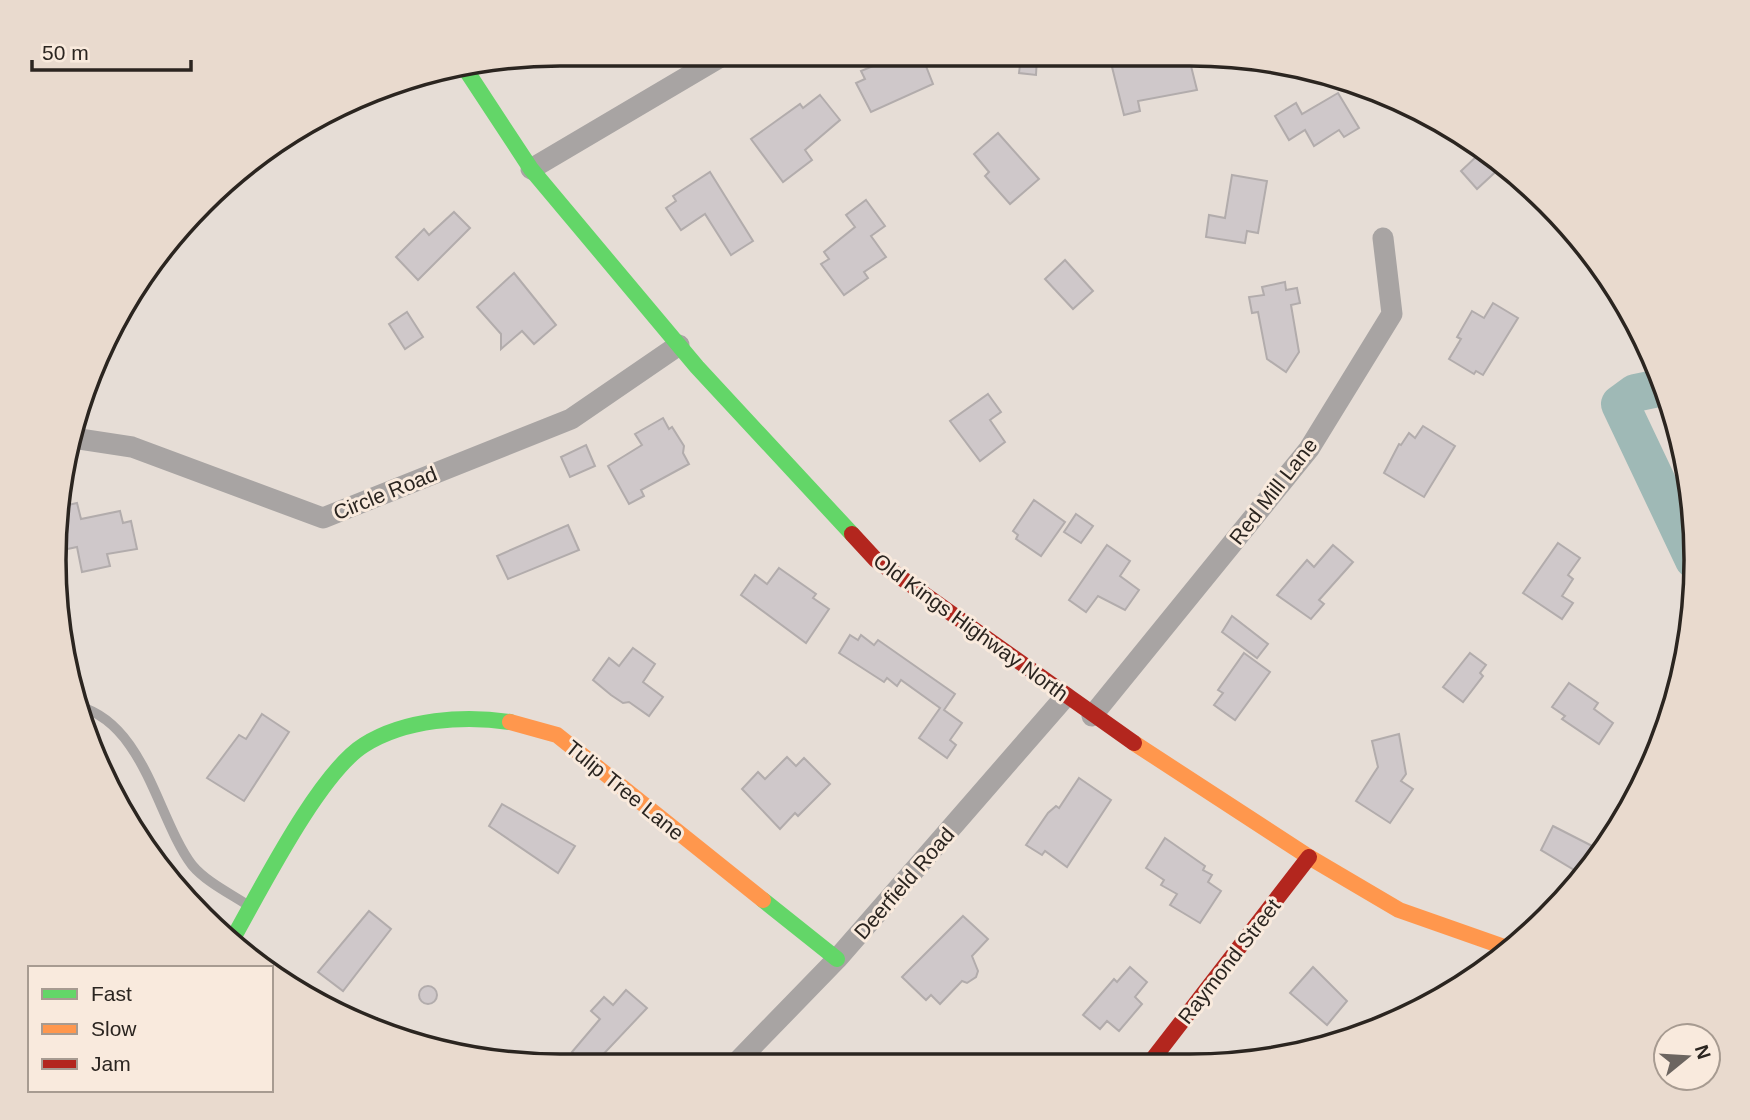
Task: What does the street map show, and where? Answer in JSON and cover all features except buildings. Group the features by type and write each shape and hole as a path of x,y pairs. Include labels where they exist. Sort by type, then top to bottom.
{"main road":[{"name":"Old Kings Highway North","path":"469,75 531,169 679,345 876,560 1092,716 1309,857 1399,910 1498,945"},
{"name":"Tulip Tree Lane","path":"237,932 325,786 362,746 416,726 460,719 515,722 557,736 837,959"},
{"name":"Raymond Street","path":"1157,1054 1309,857"}],"street":[{"path":"531,169 705,66"},
{"name":"Red Mill Lane","path":"1092,716 1309,449 1392,314 1383,238"},
{"name":"Circle Road","path":"81,439 132,447 323,518 571,419 679,345"},
{"name":"Deerfield Road","path":"745,1054 837,959 1065,697"}],"lane":[{"path":"91,713 110,723 141,762 191,863 251,908"}],"waterway":[{"path":"1653,389 1635,393 1620,404 1682,536"}],"traffic: fast":[{"path":"469,75 531,169 697,367 852,534"},
{"path":"236,932 310,806 328,780 364,745 398,729 435,721 474,719 510,722"},
{"path":"763,900 837,959"}],"traffic: slow":[{"path":"510,722 557,735 763,900"},
{"path":"1134,743 1309,857 1399,910 1498,945"}],"traffic: jam":[{"path":"852,534 876,560 1134,743"},
{"path":"1157,1054 1309,857"}]}
